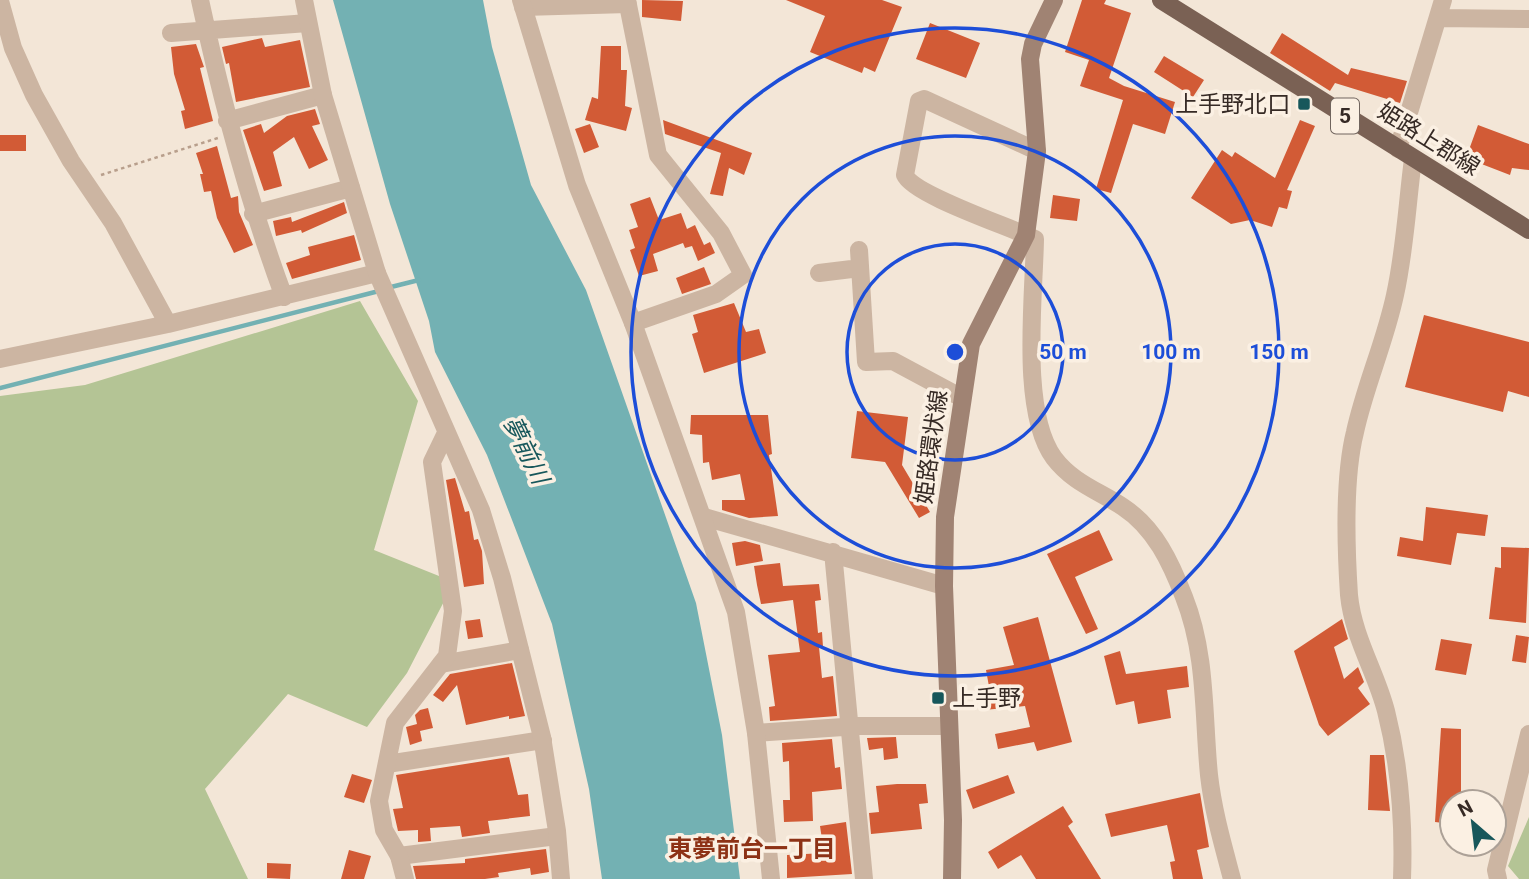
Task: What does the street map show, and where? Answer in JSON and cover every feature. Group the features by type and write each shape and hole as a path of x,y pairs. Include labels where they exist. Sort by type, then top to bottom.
{"main road":[{"name":"姫路環状線","path":"952,879 944,586 946,517 971,344 1026,234 1034,196 1037,151 1030,59 1033,44 1054,0"},
{"name":"姫路上郡線","path":"1161,0 1529,230"}],"street":[{"path":"200,0 229,128 253,214 284,298"},
{"path":"304,0 323,95 377,273 481,510 543,740 558,836 561,879"},
{"path":"0,1 13,48 34,95 84,181 113,223 168,324"},
{"path":"633,323 716,294 743,275 721,233 658,155 627,2 522,4 577,185 633,323 736,612 756,733 771,879"},
{"path":"1398,149 1440,9 1529,19"},
{"path":"171,33 308,23"},
{"path":"229,128 323,95"},
{"path":"1037,151 924,99 919,101 905,175 908,183 1035,239 1033,376 1036,415 1043,439 1071,476 1140,519 1172,567 1199,646 1204,681 1209,776 1215,814 1232,879"},
{"path":"1402,879 1401,792 1386,711 1363,650 1349,596 1348,486 1354,434 1381,352 1405,247 1413,159"},
{"path":"253,214 351,188"},
{"path":"859,250 866,362 893,361 962,398"},
{"path":"819,274 860,268"},
{"path":"0,359 284,298 377,273"},
{"path":"405,879 399,856 384,830 379,801 395,723 447,656 453,611 432,462 446,433"},
{"path":"704,517 944,586"},
{"path":"833,552 847,727 864,879"},
{"path":"441,664 520,650"},
{"path":"756,733 847,727 948,726"},
{"path":"1498,879 1496,870 1529,734"},
{"path":"387,764 543,740"},
{"path":"399,856 558,836"}],"path":[{"path":"84,181 229,128"}],"green space":[{"path":"360,301 418,401 374,550 454,582 407,673 367,727 288,694 205,789 248,879 0,879 0,396 85,385"},
{"path":"1529,817 1529,879 1519,879 1508,866"}],"water":[{"name":"夢前川","path":"333,0 483,0 492,47 531,185 586,290 696,603 722,735 740,879 602,879 589,789 552,624 487,455 435,352 429,321 390,204"}],"building":[{"path":"642,0 683,1 681,21 642,17"},
{"path":"786,0 882,0 902,7 875,72 864,67 862,73 810,52 825,16"},
{"path":"1082,0 1106,0 1104,4 1131,13 1109,78 1124,86 1175,102 1165,134 1133,124 1111,193 1096,189 1123,100 1080,86 1089,60 1065,52"},
{"path":"930,23 980,43 966,78 916,59"},
{"path":"1282,33 1348,75 1351,68 1407,81 1400,103 1335,83 1330,91 1270,53"},
{"path":"262,38 265,47 300,40 310,87 236,102 229,63 226,64 222,47"},
{"path":"196,44 204,67 200,68 213,121 185,129 181,111 185,110 174,74 171,47"},
{"path":"601,46 621,46 621,70 627,70 625,106 632,108 626,131 585,120 592,97 598,99"},
{"path":"1164,56 1204,80 1193,97 1154,72"},
{"path":"315,109 320,124 312,126 328,160 309,169 294,137 273,152 282,186 264,191 243,130 261,124 264,133 287,116"},
{"path":"663,120 752,153 744,175 729,168 723,196 710,194 721,153 665,134"},
{"path":"1300,120 1315,126 1287,190 1292,191 1287,209 1279,207 1272,227 1250,220 1231,224 1191,198 1222,150 1232,157 1235,152 1275,178"},
{"path":"590,124 599,147 584,153 575,129"},
{"path":"1478,125 1529,144 1529,170 1512,168 1510,175 1466,158"},
{"path":"0,135 26,135 26,151 0,151"},
{"path":"217,146 231,198 238,196 239,212 253,245 234,253 217,218 211,191 204,192 200,174 203,174 196,153"},
{"path":"1053,195 1080,199 1077,221 1050,218"},
{"path":"650,197 659,220 681,213 687,229 695,225 704,245 710,242 715,253 698,261 692,246 685,248 683,243 653,254 658,271 639,276 630,250 635,248 629,230 638,227 630,204"},
{"path":"344,202 347,213 302,233 301,230 276,236 273,221 291,217 292,222"},
{"path":"354,235 361,260 292,279 286,263 310,255 308,247"},
{"path":"704,267 711,284 682,294 676,278"},
{"path":"734,303 746,332 759,329 766,353 704,373 692,334 698,332 693,315"},
{"path":"1424,315 1529,342 1529,397 1508,391 1503,412 1405,387"},
{"path":"857,411 908,417 902,465 930,512 919,518 885,462 851,458"},
{"path":"691,415 768,415 772,454 769,455 778,516 749,518 722,510 722,500 745,500 740,474 712,480 709,462 703,463 702,435 690,434"},
{"path":"455,478 465,512 469,511 474,540 478,539 482,551 484,584 464,587 446,480"},
{"path":"1426,507 1488,515 1485,536 1457,533 1451,565 1397,556 1400,537 1423,541"},
{"path":"1099,530 1113,560 1075,577 1098,629 1086,634 1047,554"},
{"path":"745,541 760,545 763,561 736,566 732,543"},
{"path":"1501,547 1529,548 1526,623 1489,619 1495,567 1501,568"},
{"path":"780,563 783,586 819,584 821,600 815,601 818,633 822,632 823,647 819,647 822,678 833,676 837,716 770,721 769,707 775,706 768,655 800,652 793,600 761,604 754,566"},
{"path":"1038,617 1072,742 1037,751 1034,742 998,749 995,734 1030,727 1025,706 984,710 982,693 990,692 986,670 1014,665 1003,627"},
{"path":"480,619 483,637 468,639 465,621"},
{"path":"1342,619 1348,639 1334,647 1344,679 1358,667 1364,682 1358,688 1370,704 1328,736 1319,725 1294,651"},
{"path":"1516,635 1529,637 1526,663 1512,661"},
{"path":"1441,639 1472,644 1466,675 1435,670"},
{"path":"1120,651 1126,674 1187,666 1189,687 1167,690 1171,718 1138,724 1134,701 1116,705 1104,656"},
{"path":"512,663 525,716 509,719 509,716 466,725 457,685 443,702 433,695 450,674"},
{"path":"428,708 433,728 420,731 422,741 410,745 406,727 417,724 415,715"},
{"path":"1441,728 1461,729 1461,788 1438,788 1438,822 1435,822"},
{"path":"896,737 898,758 884,760 883,748 869,750 867,738"},
{"path":"832,739 835,768 840,767 842,789 812,792 813,821 784,822 783,800 790,800 789,761 783,762 782,743"},
{"path":"1370,755 1384,755 1390,811 1368,810"},
{"path":"509,757 518,795 528,794 530,816 488,821 490,833 462,837 460,826 430,828 431,841 418,842 418,830 398,831 393,809 403,808 396,775"},
{"path":"352,774 372,780 364,803 344,797"},
{"path":"1008,775 1015,793 973,809 966,790"},
{"path":"926,784 928,803 919,804 922,829 871,834 869,813 879,812 876,786"},
{"path":"1200,793 1209,847 1197,850 1203,879 1173,879 1170,862 1175,861 1167,825 1111,837 1105,814"},
{"path":"1063,806 1073,822 1068,826 1101,879 1036,879 1021,855 998,869 988,852"},
{"path":"846,822 852,874 787,878 787,855 824,853 820,826"},
{"path":"546,849 549,872 531,875 530,868 498,873 499,877 485,879 416,879 413,866 465,863 465,859"},
{"path":"349,850 371,856 364,879 341,879"},
{"path":"267,863 291,864 290,879 267,878"}],"waterway":[{"path":"387,288 419,280"},
{"path":"0,388 379,291"}],"place":[{"name":"上手野北口","path":"1304,104"},
{"name":"上手野","path":"938,698"}],"district":[{"name":"東夢前台一丁目","path":"752,849"}]}
